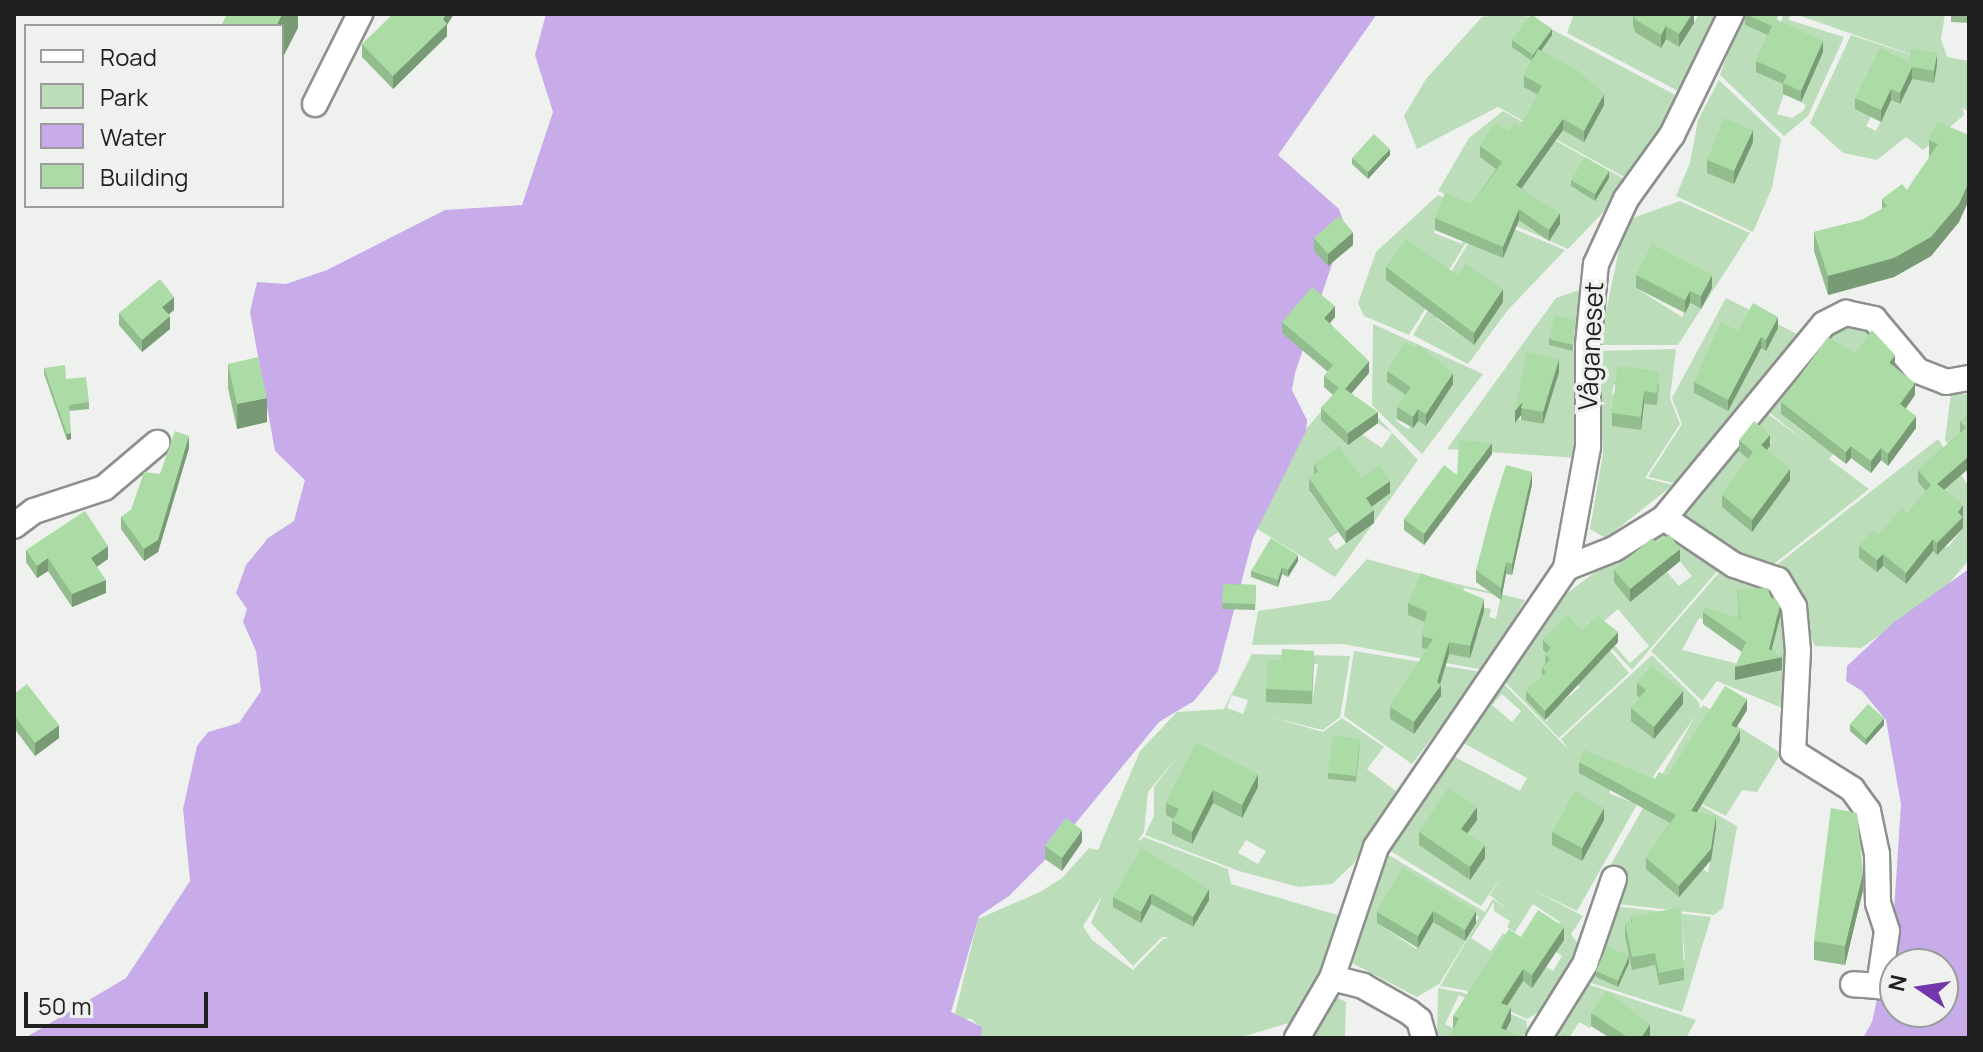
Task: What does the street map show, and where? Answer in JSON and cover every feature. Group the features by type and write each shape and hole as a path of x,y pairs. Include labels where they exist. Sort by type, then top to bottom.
{"street":[{"path":"315,104 360,14"},
{"name":"Våganeset","path":"1297,1038 1332,978 1376,847 1566,568 1588,447 1588,345 1596,264 1626,199 1672,135 1731,14"},
{"path":"1566,568 1614,549 1664,518 1824,324 1846,313 1874,319 1918,371 1946,382 1969,378"},
{"path":"14,526 34,511 104,488 157,443"},
{"path":"1664,518 1734,565 1778,580 1794,607 1798,650 1793,752 1852,789 1868,811 1877,854 1878,903 1887,931 1879,986 1853,984"},
{"path":"1539,1038 1585,964 1614,879"},
{"path":"1332,978 1363,986 1409,1012 1419,1020 1424,1038"}],"green space":[{"path":"1512,14 1529,17 1679,97 1633,182 1498,107 1417,149 1404,116 1426,79 1482,17"},
{"path":"1574,14 1640,14 1679,47 1699,14 1719,14 1682,93 1567,33"},
{"path":"1742,14 1778,29 1783,17 1777,14 1790,14 1789,20 1844,37 1808,116 1784,136 1720,75","holes":["1816,66 1801,102 1806,105 1803,111 1792,118 1777,114 1787,85"]},
{"path":"1795,14 1945,14 1941,39 1947,57 1969,61 1969,111 1962,108 1964,115 1923,150 1906,137 1877,160 1843,153 1810,123 1851,35 1941,65","holes":["1905,92 1900,104 1891,100 1876,131 1866,126 1871,117 1856,108"]},
{"path":"1719,80 1781,139 1772,188 1753,232 1676,196 1690,163 1698,120"},
{"path":"1503,111 1631,183 1568,249 1438,191 1469,138","holes":["1544,155 1510,205 1502,173"]},
{"path":"1438,195 1483,215 1409,335 1364,316 1358,303 1376,252","holes":["1445,204 1474,216 1462,244 1434,233"]},
{"path":"1680,201 1750,233 1678,345 1599,345 1625,221","holes":["1636,288 1712,288 1701,309 1688,303 1682,317"]},
{"path":"1484,217 1565,250 1507,311 1468,364 1413,335","holes":["1513,233 1503,258 1475,246","1466,277 1490,321 1474,345 1437,319"]},
{"path":"1588,287 1578,458 1447,449 1556,298","holes":["1556,321 1580,327 1574,351 1549,345","1525,375 1556,382 1543,424 1516,419"]},
{"path":"1726,298 1801,336 1678,484 1648,477 1682,424 1672,398"},
{"path":"1855,317 1902,362 1829,459 1869,489 1774,564 1753,564 1685,521 1685,501 1760,408 1805,441 1761,406 1826,333","holes":["1872,342 1898,362 1882,384","1860,376 1810,437 1781,414","1751,432 1772,442 1754,464 1737,449"]},
{"path":"1373,324 1483,374 1422,454 1372,405","holes":["1415,404 1433,416 1427,426 1418,421 1408,429 1396,421 1405,408"]},
{"path":"1676,349 1670,398 1680,424 1645,478 1673,485 1606,538 1590,529 1603,453 1595,351","holes":["1614,384 1644,404 1640,430 1612,393"]},
{"path":"1951,393 1969,394 1969,477 1945,440"},
{"path":"1332,399 1368,407 1418,460 1335,577 1251,525 1287,451","holes":["1363,413 1392,433 1382,448 1352,428","1309,491 1369,526 1336,550 1328,539 1338,532"]},
{"path":"1938,439 1969,487 1969,560 1938,596 1861,648 1815,646 1778,564","holes":["1963,528 1949,546 1933,551 1906,584 1883,566"]},
{"path":"1653,528 1674,531 1719,569 1632,670 1583,618 1629,673 1559,738 1503,680 1549,607","holes":["1668,547 1692,576 1679,586 1667,572 1627,598 1615,583","1618,609 1649,646 1630,663 1598,626","1551,658 1580,687 1548,714 1547,722 1527,700 1550,668"]},
{"path":"1367,559 1525,600 1484,670 1343,644 1252,645 1258,611 1330,600","holes":["1464,588 1501,596 1496,619 1489,617 1491,609 1482,607 1479,633 1462,598"]},
{"path":"1723,568 1771,590 1785,604 1791,634 1785,709 1717,681 1702,701 1651,651","holes":["1738,605 1771,672 1682,650 1699,618 1741,632"]},
{"path":"1354,651 1482,672 1412,764 1344,716","holes":["1441,697 1414,734 1390,719"]},
{"path":"1252,654 1350,656 1340,717 1323,730 1270,717 1323,732 1342,718 1384,747 1367,769 1396,791 1354,863 1332,884 1299,887 1239,871 1145,835 1154,816 1154,787 1177,757 1148,792 1144,832 1137,842 1144,837 1228,869 1231,884 1341,916 1322,970 1292,1022 1238,1038 981,1038 981,1027 971,1019 954,1018 978,919 1040,892 1062,878 1089,848 1098,850 1140,751 1177,712 1224,709","holes":["1282,662 1318,664 1312,703 1267,701 1268,673 1281,673","1232,695 1248,700 1243,714 1227,708","1333,742 1360,745 1355,782 1328,779","1198,756 1258,787 1242,818 1210,801 1192,844 1172,834 1179,822 1166,815","1246,840 1266,851 1258,864 1238,853","1140,859 1168,874 1141,922 1114,907","1185,887 1208,900 1193,927 1170,914","1102,896 1091,923 1133,966 1162,937 1171,938 1163,939 1133,970 1092,940 1083,926"]},
{"path":"1652,655 1699,702 1700,709 1703,705 1781,753 1757,792 1742,790 1726,816 1674,790 1737,826 1723,908 1714,915 1601,902 1605,875 1696,715 1652,778 1577,911 1533,890 1583,916 1571,934 1579,946 1551,1005 1527,1019 1464,990 1440,986 1476,925 1439,984 1417,997 1352,963 1385,853 1485,912 1493,899 1507,909 1490,895 1502,876 1481,906 1387,849 1449,754 1520,791 1527,778 1458,740 1501,681 1569,750 1561,739","holes":["1502,694 1521,711 1512,722 1492,705","1616,774 1631,802 1609,793","1716,827 1708,873 1703,869 1689,885","1494,902 1494,911 1510,921 1507,927 1515,932 1533,904 1560,922 1553,933 1564,940 1556,952 1562,956 1553,971 1546,967 1523,981 1511,938 1503,933 1491,951 1471,938","1459,905 1479,917 1465,941","1377,923 1428,930 1416,949"]},
{"path":"1614,906 1711,917 1682,1012 1588,982","holes":["1682,925 1685,959 1659,985 1655,965 1632,969","1607,953 1629,963 1618,987"]},
{"path":"1587,984 1696,1020 1686,1038 1649,1038 1603,1007 1590,1028 1579,1022 1569,1038 1554,1038"},
{"path":"1438,988 1464,993 1527,1021 1524,1038 1502,1038 1511,1020 1459,995 1445,1024 1459,1031 1455,1038 1437,1038"},
{"path":"1334,996 1346,1002 1345,1038 1313,1038"}],"water":[{"path":"546,14 1377,14 1278,155 1339,209 1345,226 1295,373 1292,390 1307,420 1306,431 1253,538 1218,671 1194,701 1159,722 1046,859 1009,896 979,916 951,1012 982,1027 981,1038 25,1038 126,978 190,881 183,809 197,746 208,732 239,723 261,691 256,651 243,622 247,609 236,593 246,565 268,538 294,521 305,480 275,451 250,312 257,282 286,284 327,270 445,210 522,205 553,112 535,55"},
{"path":"1969,569 1969,1038 1863,1038 1872,1022 1879,990 1879,1028 1959,1028 1959,948 1888,948 1893,926 1901,804 1886,720 1862,691 1846,681 1847,666 1893,623"}],"building":[{"path":"227,14 282,14 277,24 222,24"},
{"path":"393,14 446,14 443,19 447,24 393,76 362,44"},
{"path":"1531,14 1552,29 1533,55 1512,40"},
{"path":"1633,14 1692,14 1679,34 1666,26 1661,35 1636,20"},
{"path":"1745,14 1778,14 1777,20 1823,41 1801,91 1783,83 1787,75 1756,61 1772,26"},
{"path":"1880,48 1909,62 1911,49 1937,53 1934,71 1912,67 1900,93 1891,89 1881,110 1855,98"},
{"path":"1538,49 1580,72 1604,94 1584,131 1563,119 1516,185 1560,213 1549,230 1519,209 1503,247 1435,218 1445,193 1472,204 1502,162 1480,146 1496,123 1508,131 1514,123 1520,127 1542,86 1524,76"},
{"path":"1724,118 1753,130 1734,171 1707,160"},
{"path":"1938,122 1969,135 1969,182 1959,204 1931,237 1894,258 1828,276 1814,232 1862,220 1887,206 1882,199 1902,184 1907,190 1938,144 1929,140"},
{"path":"1374,134 1390,149 1368,172 1352,158"},
{"path":"1585,157 1609,171 1595,194 1571,180"},
{"path":"1339,216 1353,232 1328,254 1314,238"},
{"path":"1406,239 1458,275 1466,264 1503,289 1474,333 1386,267"},
{"path":"1652,244 1712,275 1701,296 1690,291 1685,300 1636,275"},
{"path":"160,279 174,297 162,307 170,316 142,340 119,313"},
{"path":"1312,287 1335,306 1324,318 1369,361 1345,389 1378,412 1348,433 1321,408 1339,388 1324,376 1333,365 1282,322"},
{"path":"1753,303 1778,317 1766,340 1761,337 1728,400 1694,382 1721,322 1738,331"},
{"path":"1555,315 1575,320 1573,345 1549,339"},
{"path":"1872,330 1895,355 1889,363 1915,383 1900,404 1916,416 1888,454 1881,448 1871,461 1851,446 1846,452 1781,402 1828,337 1855,353"},
{"path":"1405,342 1415,348 1418,344 1453,373 1426,414 1418,409 1413,417 1397,407 1411,387 1387,371"},
{"path":"1527,352 1559,359 1543,412 1521,408 1523,401 1515,411"},
{"path":"258,357 267,398 237,404 228,364"},
{"path":"65,365 66,379 86,377 89,402 69,405 71,433 67,434 44,368"},
{"path":"1618,366 1659,371 1657,393 1644,391 1641,417 1612,413"},
{"path":"1969,414 1969,456 1937,484 1963,505 1958,512 1963,517 1937,543 1933,539 1906,573 1883,554 1877,560 1859,546 1872,530 1879,535 1901,508 1908,513 1931,485 1918,470 1966,428 1960,421"},
{"path":"1754,421 1770,435 1761,445 1790,469 1752,520 1722,495 1753,452 1739,440"},
{"path":"175,431 189,436 158,540 144,549 121,517 131,510 144,472 160,474"},
{"path":"1459,440 1492,443 1424,534 1404,519 1444,465 1457,475"},
{"path":"1339,446 1362,478 1379,465 1390,481 1366,498 1374,510 1346,531 1309,478 1318,471 1314,464"},
{"path":"1506,465 1532,472 1512,564 1506,562 1501,588 1476,570"},
{"path":"85,511 108,546 91,558 106,580 72,594 48,558 37,566 26,550"},
{"path":"1669,534 1680,549 1630,589 1614,570 1652,538 1657,544"},
{"path":"1271,538 1298,555 1288,570 1282,567 1278,580 1251,571"},
{"path":"1421,573 1484,599 1470,646 1449,642 1437,682 1441,685 1414,722 1390,707 1433,639 1422,636 1427,612 1408,603"},
{"path":"1223,584 1256,585 1255,604 1222,603"},
{"path":"1768,588 1771,601 1774,597 1780,605 1769,649 1782,657 1735,667 1746,642 1703,612 1705,607 1740,619 1737,589"},
{"path":"1568,615 1582,630 1598,616 1618,632 1545,711 1526,691 1546,672 1542,668 1550,659 1545,654 1551,648 1543,640"},
{"path":"1282,649 1314,651 1312,691 1266,689 1268,660 1281,660"},
{"path":"1651,665 1683,691 1654,727 1631,708 1646,690 1637,683"},
{"path":"27,684 59,725 35,743 14,715 14,694"},
{"path":"1725,686 1747,699 1731,725 1740,730 1691,811 1716,816 1711,849 1679,886 1646,858 1676,815 1579,762 1584,750 1655,779 1659,772 1667,776"},
{"path":"1868,704 1884,718 1866,739 1850,724"},
{"path":"1333,735 1360,739 1356,776 1328,773"},
{"path":"1197,743 1258,774 1242,805 1213,790 1192,832 1172,821 1179,809 1166,803"},
{"path":"1448,788 1477,807 1461,829 1485,845 1470,867 1419,832"},
{"path":"1575,791 1604,808 1582,848 1552,832"},
{"path":"1831,808 1857,813 1863,872 1845,946 1814,941"},
{"path":"1066,818 1082,830 1062,858 1045,846"},
{"path":"1141,848 1209,889 1193,917 1151,893 1141,912 1113,897"},
{"path":"1403,868 1476,911 1465,930 1433,911 1418,936 1377,912"},
{"path":"1681,907 1684,968 1659,973 1655,953 1632,957 1625,923 1632,922 1631,917"},
{"path":"1538,910 1564,927 1532,975 1523,969 1501,1003 1511,1007 1501,1028 1519,1036 1449,1038 1459,1018 1453,1016 1509,929 1521,937"},
{"path":"1607,946 1629,956 1618,981 1596,971"},
{"path":"1606,991 1650,1024 1641,1038 1629,1038 1591,1013"}]}
